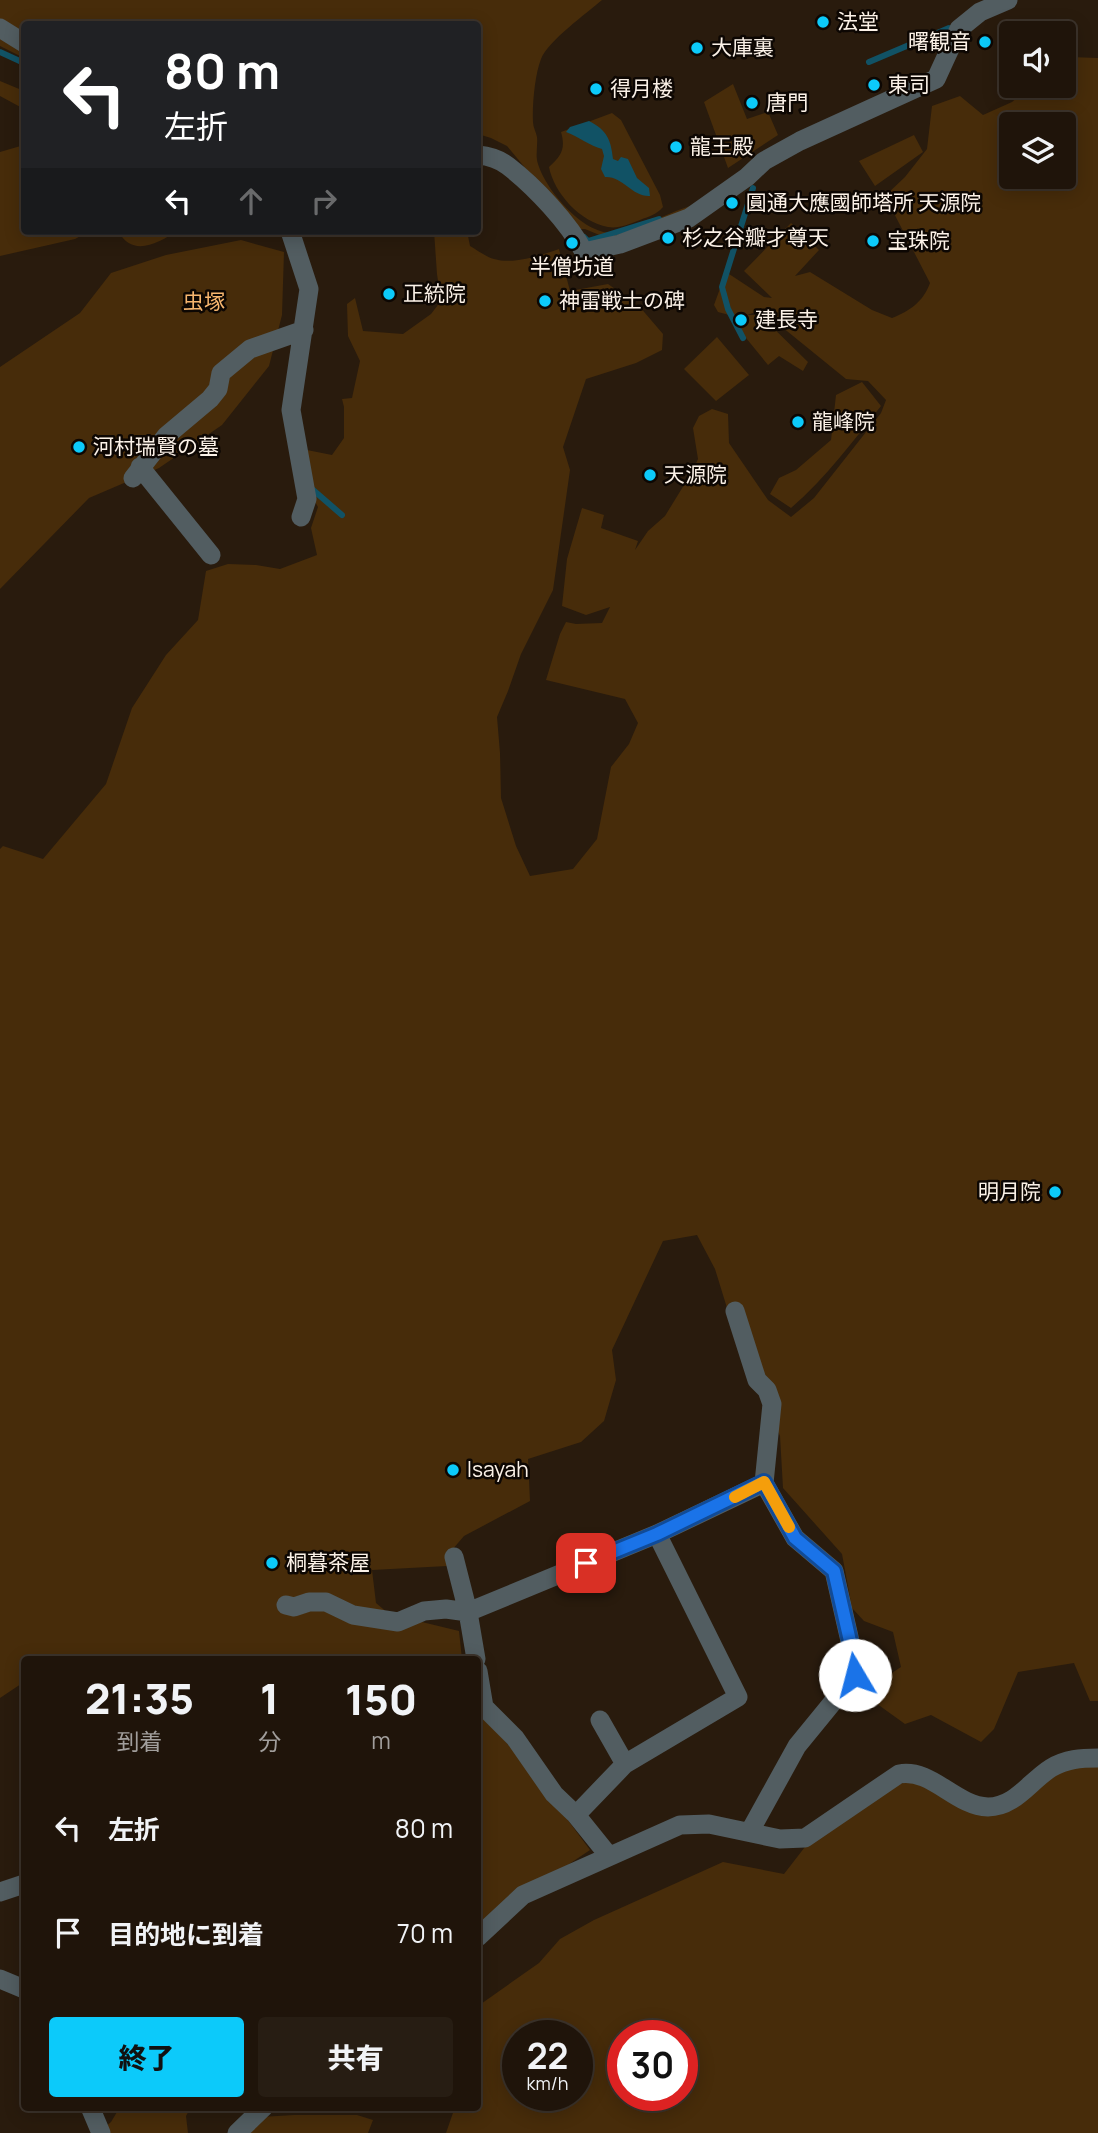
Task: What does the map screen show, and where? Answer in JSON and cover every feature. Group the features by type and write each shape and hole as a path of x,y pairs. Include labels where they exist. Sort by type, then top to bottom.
{"street":[{"path":"481,155 507,164 575,235 584,252 620,244 689,218 747,177 764,161 800,141 936,79 959,29 980,12 1008,0"},
{"path":"0,29 21,41"},
{"path":"291,235 309,289 291,410 307,499 301,517"},
{"path":"211,555 136,472 166,436 211,399 218,389 221,373 250,349 304,330"},
{"path":"735,1311 757,1380 767,1390 772,1404 764,1482 795,1538 834,1571 855,1663 855,1675 797,1746 750,1831"},
{"path":"286,1605 294,1607 309,1601 326,1602 353,1615 398,1622 424,1611 446,1609 468,1612 657,1534 764,1482"},
{"path":"576,1815 625,1764 738,1697 657,1534"},
{"path":"454,1557 475,1656"},
{"path":"481,1688 484,1706 522,1747 554,1794 576,1815 609,1856"},
{"path":"600,1720 625,1764"},
{"path":"481,1934 523,1895 680,1825 709,1824 780,1839 805,1838 899,1774 911,1772 924,1776 976,1805 988,1807 1004,1805 1051,1768 1066,1761 1098,1758"},
{"path":"0,1892 21,1885"},
{"path":"0,1979 21,1988"},
{"path":"92,2111 101,2133"},
{"path":"237,2133 260,2111"}],"green space":[{"path":"0,0 602,0 559,36 541,59 536,81 533,126 537,137 537,161 542,174 567,208 589,226 601,231 622,232 686,207 701,205 609,239 585,229 576,229 507,146 481,135 481,21 21,21 21,56 0,46"},
{"path":"1076,57 1098,58 1098,1701 1090,1701 1074,1663 1018,1672 994,1729 981,1742 931,1715 905,1724 873,1701 878,1682 901,1667 893,1632 864,1621 852,1608 842,1554 783,1488 780,1436 757,1380 740,1350 715,1269 697,1235 663,1241 612,1350 616,1380 604,1421 581,1442 528,1459 530,1501 464,1536 446,1557 447,1566 372,1570 376,1603 389,1614 459,1631 462,1656 21,1656 21,1684 0,1698 0,849 3,846 43,859 106,784 132,708 166,655 198,620 206,571 228,564 280,569 317,555 311,528 318,507 302,449 332,455 344,438 342,399 352,398 360,361 348,336 347,304 355,298 363,331 403,334 431,314 441,301 434,235 468,235 470,246 488,257 502,261 527,258 559,249 570,291 608,284 639,306 663,334 662,350 636,363 586,379 563,447 570,470 553,590 521,654 497,717 501,798 516,846 530,876 573,869 597,839 611,767 629,744 638,723 625,699 546,680 566,622 602,623 610,607 586,615 562,606 567,559 582,508 604,515 601,528 638,541 635,550 648,531 665,516 692,472 698,459 693,428 699,416 712,409 728,414 729,443 768,500 791,517 814,498 881,413 886,400 868,381 846,379 761,310 747,315 760,315 808,362 803,371 779,356 768,365 737,327 746,315 737,317 718,312 714,305 726,272 764,297 772,298 744,271 791,223 819,250 795,276 810,272 872,310 892,318 905,312 920,301 930,283 885,196 905,177 927,149 932,106 960,96 983,115 1016,98 1076,98"},
{"path":"0,81 21,90 21,107 0,96"},
{"path":"733,84 747,119 768,112 778,135 728,168 704,102"},
{"path":"612,113 621,120 660,195 663,207 650,216 624,226 612,227 598,224 578,213 556,187 549,167 561,152 561,132"},
{"path":"914,135 923,152 875,186 859,161"},
{"path":"21,146 21,235 82,235 0,256 0,152"},
{"path":"121,235 171,235 146,246 131,244"},
{"name":"虫塚","path":"241,240 284,252 282,315 269,366 222,425 159,468 89,498 0,589 0,367 80,313 111,273 166,255"},
{"path":"717,337 749,375 716,401 684,369"},
{"path":"862,382 881,406 849,446 791,508 770,494 779,478 796,470 831,440 836,395"},
{"path":"481,1714 530,1769 590,1850 523,1895 481,1934"},
{"path":"1098,1765 1098,2133 446,2133 454,2111 481,2111 481,2004 539,1963 560,1939 594,1920 723,1862 784,1874 808,1843 894,1786 909,1781 990,1814 1072,1766"},
{"path":"118,2111 189,2111 186,2116 188,2133 98,2133 111,2122"},
{"path":"357,2115 373,2120 368,2133 244,2133 261,2117"}],"water":[{"path":"589,121 607,136 613,159 628,159 637,178 649,188 650,196 605,177 601,169 604,156 602,149 566,132 570,127"}],"waterway":[{"path":"869,62 949,28"},
{"path":"0,52 21,62"},
{"path":"743,338 728,309 722,287 753,188"},
{"path":"584,237 588,241 659,219"},
{"path":"312,489 342,515"}],"slow traffic":[{"path":"735,1497 764,1482 789,1527"}],"place":[{"name":"法堂","path":"823,22"},
{"name":"曙観音","path":"985,42"},
{"name":"大庫裏","path":"697,48"},
{"name":"東司","path":"874,85"},
{"name":"得月楼","path":"596,89"},
{"name":"唐門","path":"752,103"},
{"name":"龍王殿","path":"676,147"},
{"name":"圓通大應國師塔所 天源院","path":"732,203"},
{"name":"杉之谷瓣才尊天","path":"668,238"},
{"name":"宝珠院","path":"873,241"},
{"name":"半僧坊道","path":"572,243"},
{"name":"正統院","path":"389,294"},
{"name":"神雷戦士の碑","path":"545,301"},
{"name":"建長寺","path":"741,320"},
{"name":"龍峰院","path":"798,422"},
{"name":"河村瑞賢の墓","path":"79,447"},
{"name":"天源院","path":"650,475"},
{"name":"明月院","path":"1055,1192"},
{"name":"Isayah","path":"453,1470"},
{"name":"桐暮茶屋","path":"272,1563"}],"route":[{"path":"586,1563 657,1534 764,1482 795,1538 834,1571 855,1663 855,1675"}]}
